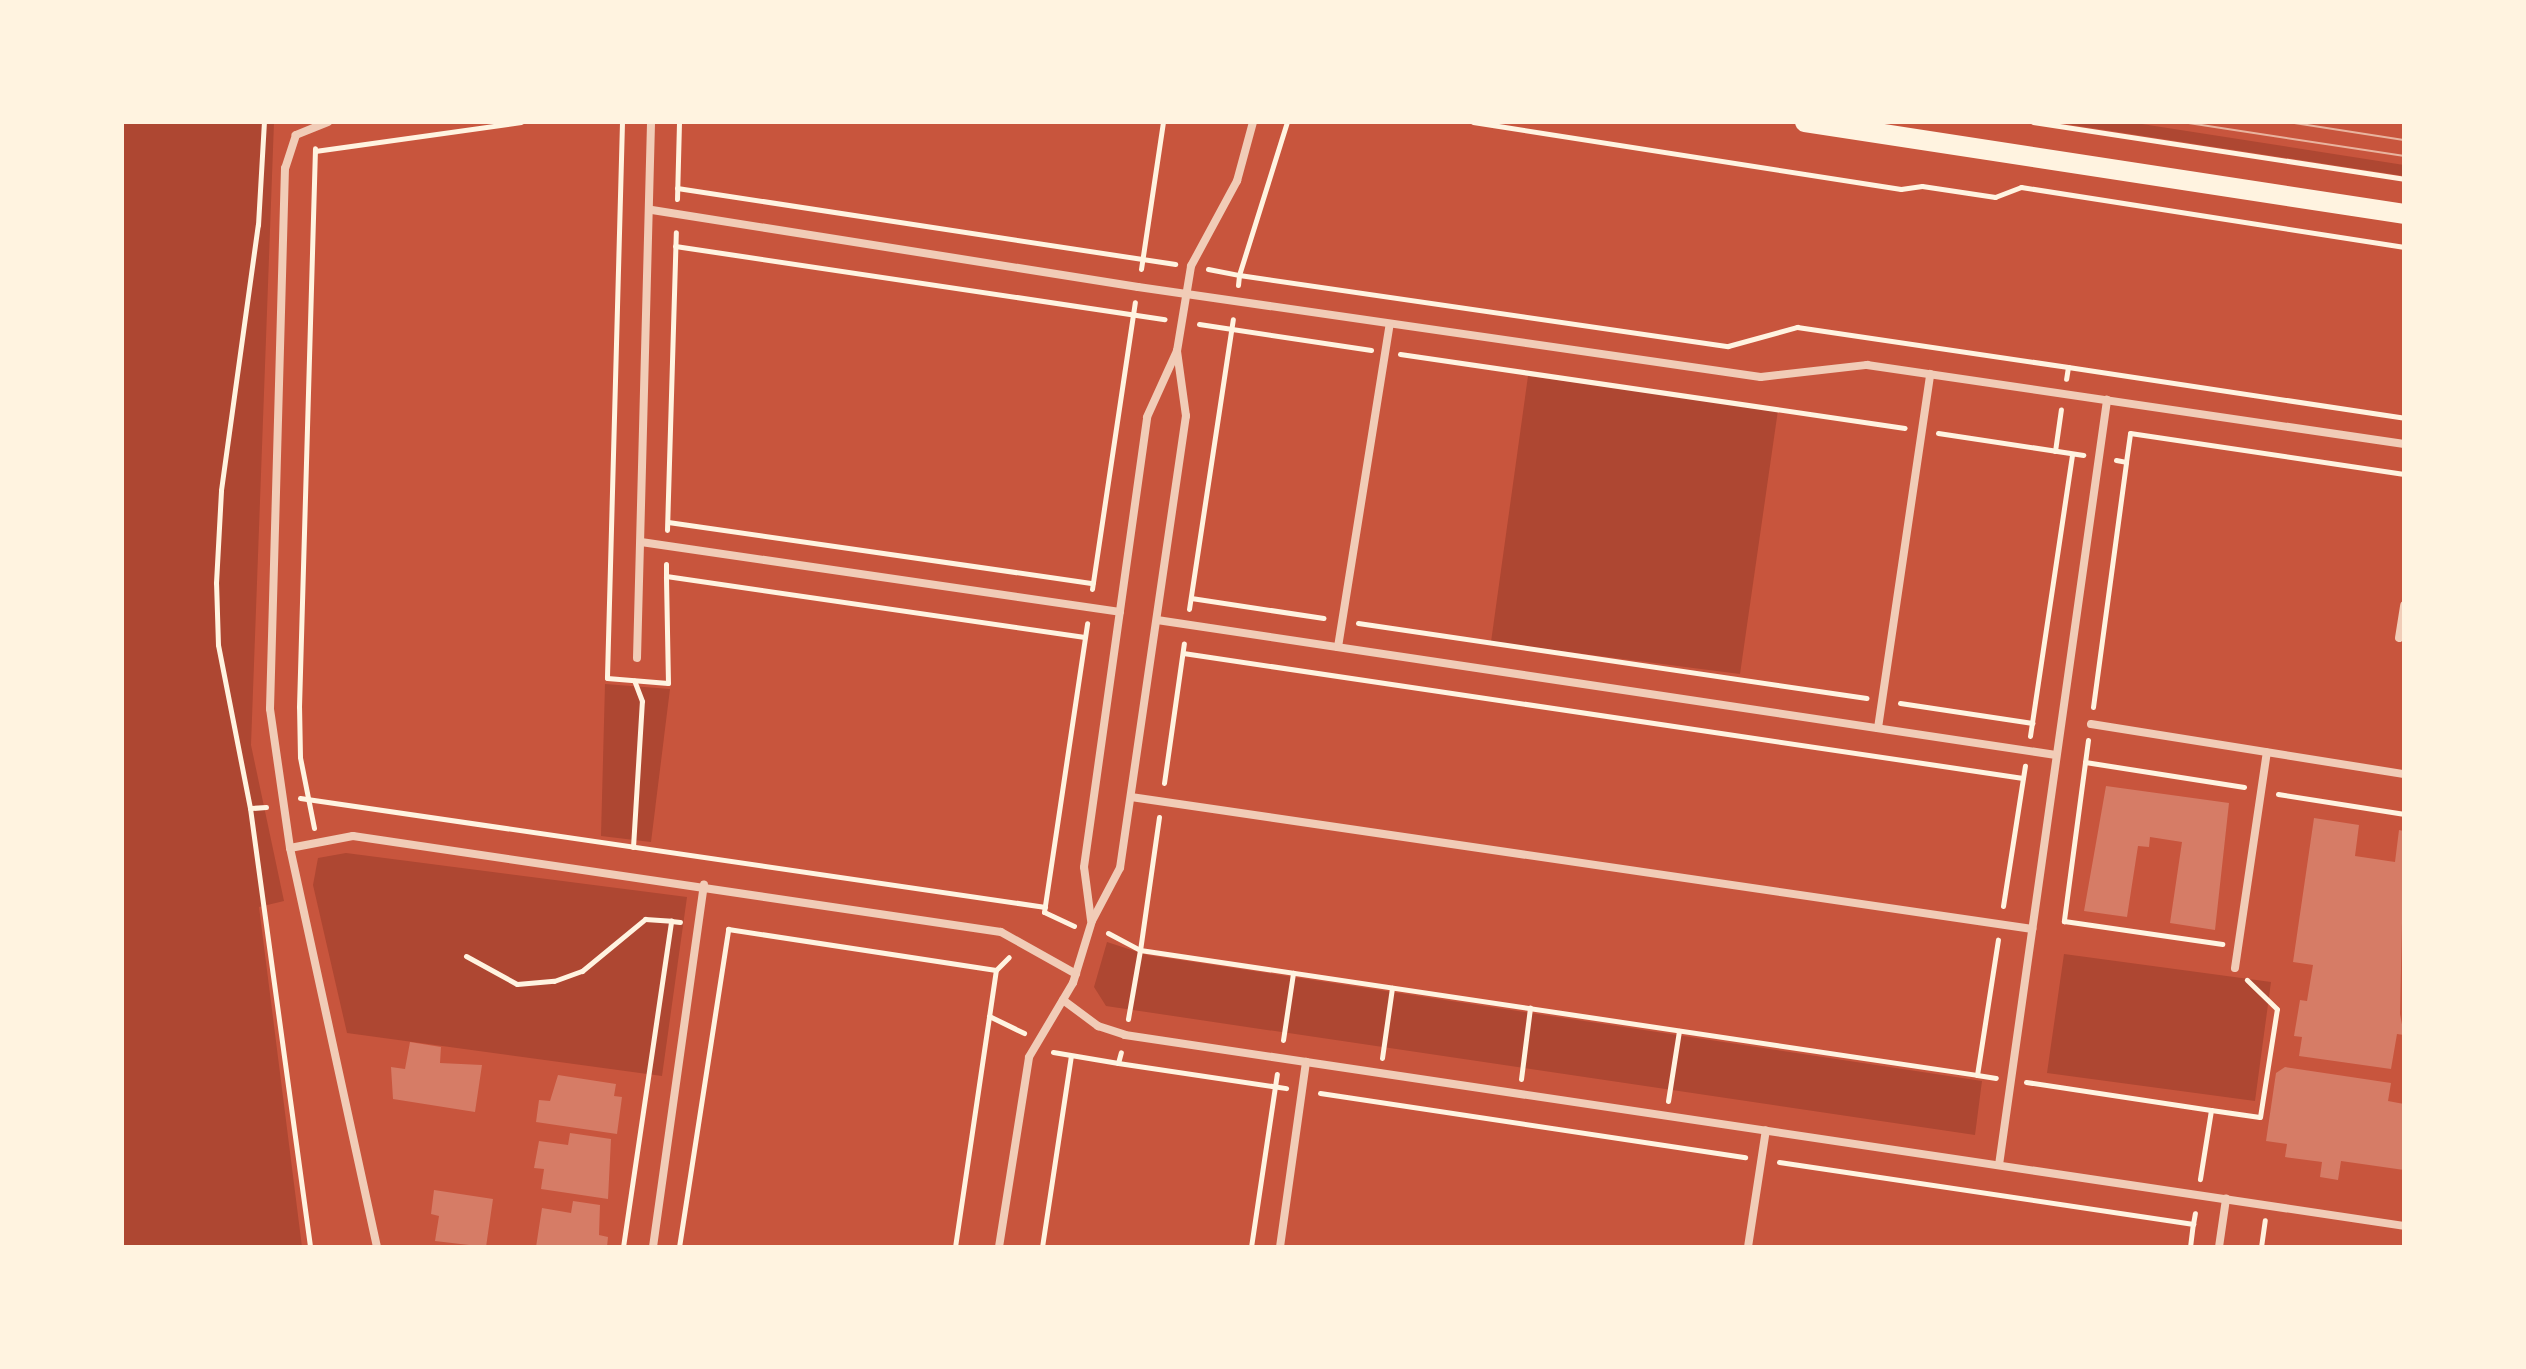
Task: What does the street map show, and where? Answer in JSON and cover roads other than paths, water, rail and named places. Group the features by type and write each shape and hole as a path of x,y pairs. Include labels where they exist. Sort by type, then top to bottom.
{"main road":[{"path":"1805,122 2404,214"}],"street":[{"path":"328,122 315,124 296,135 284,184 270,709 290,848 377,1247"},
{"path":"637,658 652,210 651,122"},
{"path":"1092,921 1084,867 1147,417 1177,351 1196,254 1237,181 1253,122"},
{"path":"652,210 1186,294 1761,377 1867,365 2404,444"},
{"path":"1338,647 1390,324"},
{"path":"999,1247 1029,1057 1076,974 1092,921 1120,868 1186,416 1177,351"},
{"path":"1878,728 1930,374"},
{"path":"1999,1165 2107,400"},
{"path":"641,542 1120,612"},
{"path":"2399,638 2404,605"},
{"path":"1157,620 2056,755"},
{"path":"2091,724 2404,774"},
{"path":"2235,968 2267,752"},
{"path":"1131,797 2032,929"},
{"path":"290,848 353,836 704,885 1001,932 1025,942 1076,974"},
{"path":"653,1247 704,885"},
{"path":"1063,1000 1098,1026 1125,1035 2404,1226"},
{"path":"1280,1247 1306,1062"},
{"path":"1748,1247 1766,1130"},
{"path":"2219,1247 2226,1199"}],"tram line":[{"path":"2182,122 2404,156"},
{"path":"2288,122 2404,140"}]}
